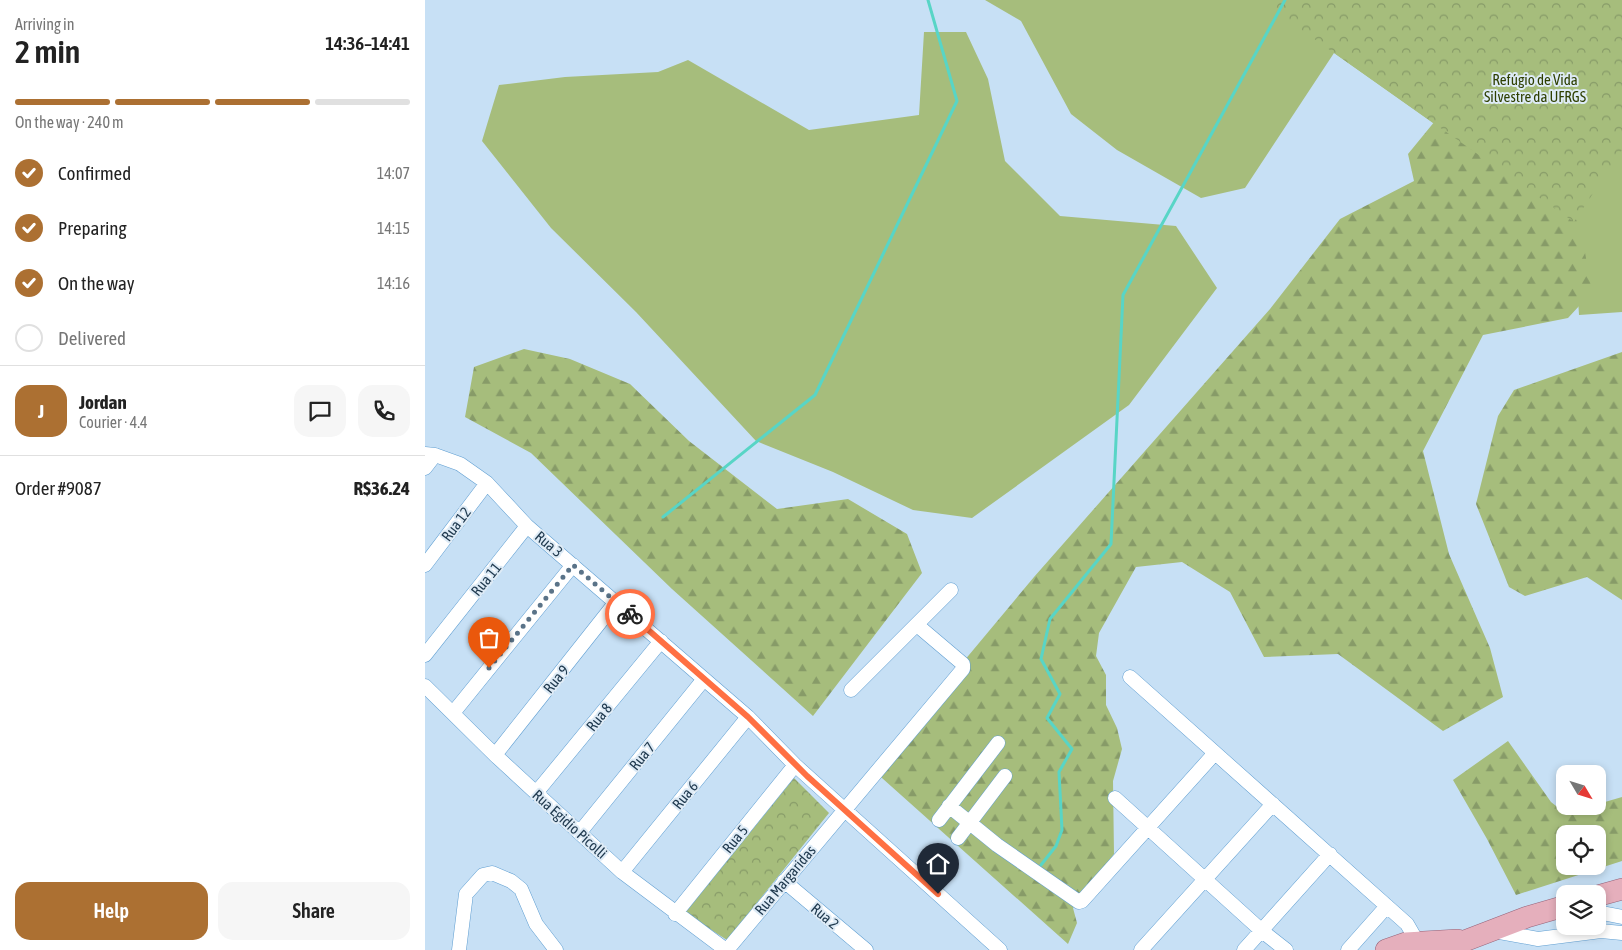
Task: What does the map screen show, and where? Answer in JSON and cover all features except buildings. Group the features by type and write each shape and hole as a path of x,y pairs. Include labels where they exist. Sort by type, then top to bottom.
{"main road":[{"path":"1606,893 1622,888"},
{"path":"1441,950 1491,930 1556,909"},
{"path":"1386,950 1405,944 1469,939"}],"street":[{"path":"425,468 430,455"},
{"name":"Rua 3","path":"430,455 460,464 487,483 527,526 748,717 795,765 1000,950"},
{"name":"Rua 12","path":"425,565 487,483"},
{"name":"Rua 11","path":"425,654 527,526"},
{"path":"453,713 573,565"},
{"path":"851,690 951,590"},
{"name":"Rua 9","path":"495,755 616,602"},
{"name":"Rua Margaridas","path":"726,950 963,669 963,664 917,625"},
{"name":"Rua 8","path":"536,793 661,641"},
{"path":"1131,677 1407,924 1417,943"},
{"name":"Rua 7","path":"580,832 704,679"},
{"name":"Rua Egidio Picolli","path":"425,686 495,755 622,872 675,914 691,923 726,950"},
{"name":"Rua 6","path":"622,872 748,717"},
{"path":"939,820 998,743"},
{"path":"949,806 997,845 1079,902 1082,901 1215,752"},
{"name":"Rua 5","path":"675,914 795,765"},
{"path":"958,838 1005,776"},
{"path":"1115,798 1262,931 1286,950"},
{"path":"1141,950 1273,804"},
{"path":"1250,948 1262,931 1330,854"},
{"path":"459,950 466,894 483,875 492,872 511,881 521,889 536,924 556,950"},
{"name":"Rua 2","path":"784,881 866,950"},
{"path":"1348,950 1387,906"},
{"path":"1606,914 1622,917"},
{"path":"1491,930 1539,939 1601,931 1622,933"}],"green space":[{"path":"985,0 1622,0 1622,312 1579,315 1573,222 1334,53 1245,188 1201,198 1117,150 1071,114 1021,21"},
{"name":"Refúgio de Vida Silvestre da UFRGS","path":"1259,0 1622,0 1622,150 1574,222"},
{"path":"924,32 966,32 988,79 1005,161 1060,216 1176,226 1217,288 1129,405 972,518 913,510 833,472 756,441 636,312 551,228 482,141 499,85 565,77 658,72 688,60 809,130 919,115"},
{"path":"1444,110 1575,196 1592,292 1568,318 1483,335 1423,451 1449,554 1490,648 1503,697 1443,731 1338,654 1264,657 1230,592 1182,562 1136,567 1099,633 1096,656 1106,675 1106,705 1117,728 1122,749 1113,781 1114,854 1073,908 1077,923 1068,944 873,770 1034,577 1270,309 1340,219 1414,181 1408,154"},
{"path":"524,349 570,359 630,384 689,441 777,509 848,499 907,534 922,573 813,716 672,589 531,453 465,417 474,367"},
{"path":"1622,352 1622,600 1587,577 1525,596 1509,587 1476,504 1498,416 1514,390"},
{"path":"1508,741 1551,802 1556,806 1556,815 1606,815 1606,802 1622,797 1622,861 1606,866 1606,825 1556,825 1556,875 1578,875 1516,895 1453,780"},
{"path":"794,778 829,813 727,940 685,913"}],"waterway":[{"path":"663,517 815,395 957,101 928,0"},
{"path":"1041,865 1056,846 1062,830 1059,772 1072,749 1047,718 1060,694 1041,659 1050,619 1111,544 1123,295 1285,0"}],"way so far":[{"path":"489,668 573,565 630,614"}],"route":[{"path":"630,614 748,717 795,765 938,894"}]}
